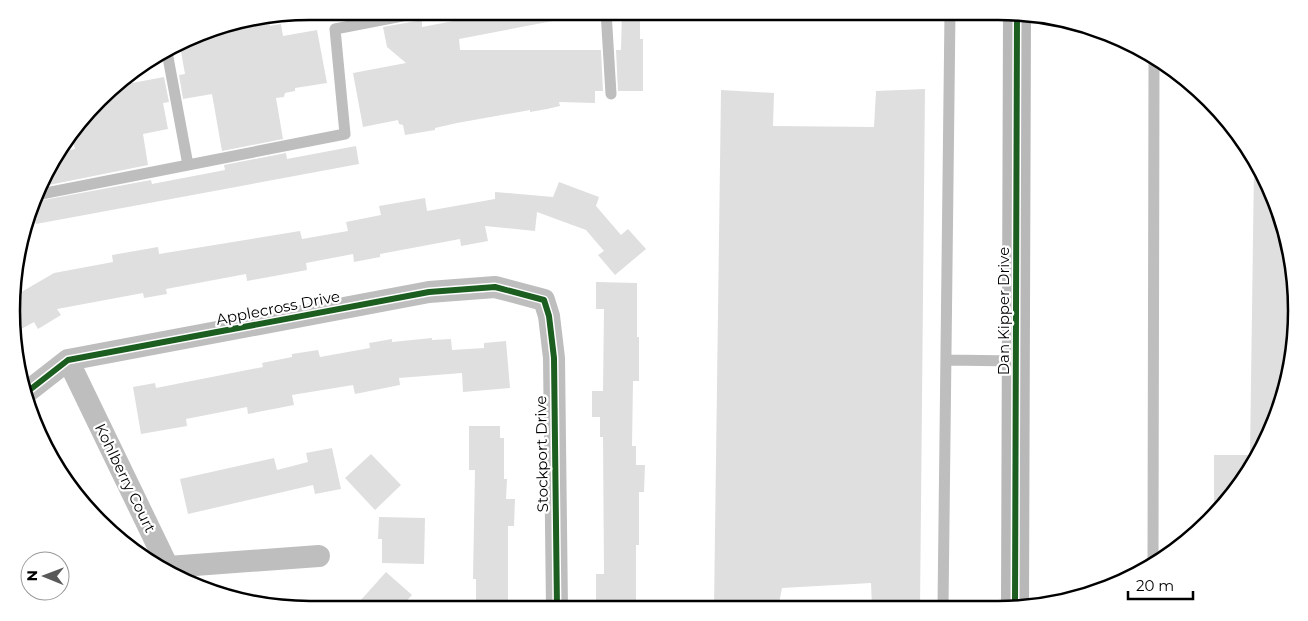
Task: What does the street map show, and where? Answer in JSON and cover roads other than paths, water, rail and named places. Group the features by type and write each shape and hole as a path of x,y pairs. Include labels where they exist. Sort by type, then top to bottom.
{"street":[{"name":"Dan Kipper Drive","path":"1015,600 1017,21"},
{"name":"Applecross Drive","path":"31,389 68,360 428,292 495,287 544,300"},
{"name":"Stockport Drive","path":"544,300 549,316 554,358 557,601"},
{"name":"Kohlberry Court","path":"68,360 166,562"},
{"name":"Kohlberry Court","path":"174,567 319,556"}],"lane":[{"path":"45,193 345,134 335,29 382,20"},
{"path":"607,20 611,94"},
{"path":"943,601 950,20"},
{"path":"169,57 188,165"},
{"path":"1153,556 1154,66"},
{"path":"947,360 1016,361"}]}
